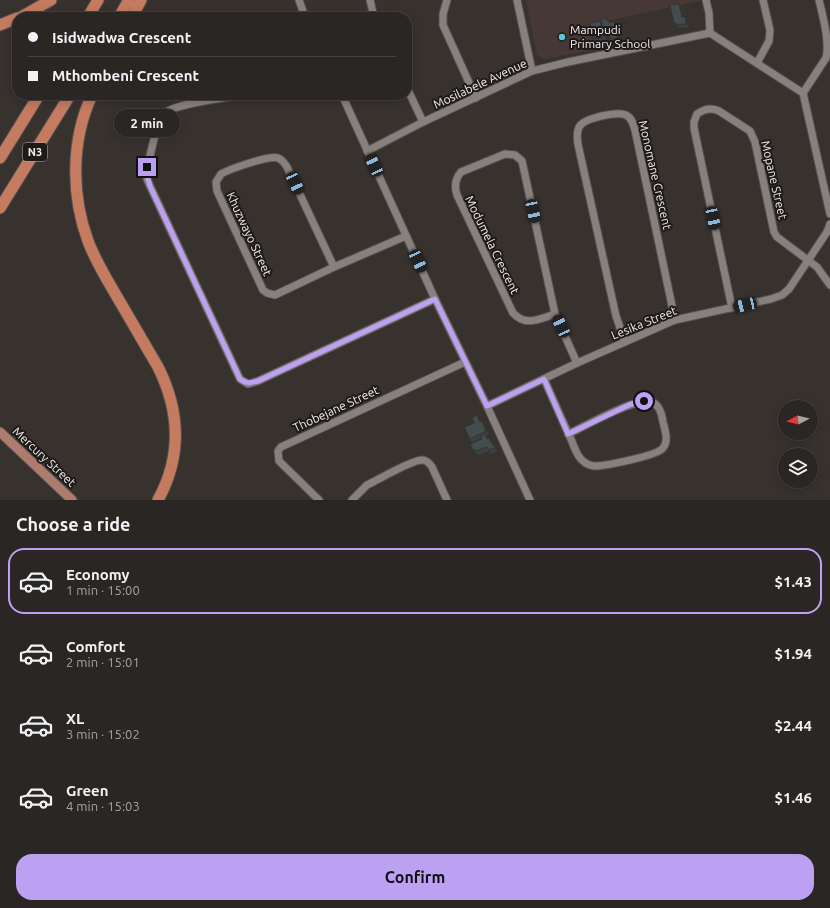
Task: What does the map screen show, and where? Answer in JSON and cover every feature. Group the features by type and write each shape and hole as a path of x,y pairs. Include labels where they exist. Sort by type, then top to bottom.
{"highway":[{"path":"31,12 51,0"},
{"path":"91,12 98,0"},
{"path":"122,12 129,0"},
{"path":"134,12 140,0"},
{"path":"0,24 12,20"},
{"name":"N3","path":"0,158 36,100"},
{"name":"N3","path":"0,208 67,100"},
{"path":"90,100 82,122 77,146 76,167 78,205 84,228 94,257 158,367 165,381 173,406 175,430 174,454 167,481 158,500"}],"main road":[{"name":"Mercury Street","path":"0,432 72,500"}],"street":[{"path":"299,0 303,12"},
{"path":"370,0 372,12"},
{"path":"447,0 443,14 443,25 476,98"},
{"path":"517,0 532,71"},
{"path":"706,0 709,13 710,33 803,93 830,214"},
{"path":"757,63 770,41 770,30 763,0"},
{"path":"803,93 828,53 828,42 819,0"},
{"name":"Mosilabele Avenue","path":"367,151 423,122 532,71 575,60 710,33"},
{"path":"412,99 423,122"},
{"path":"215,100 178,107 167,111 160,119 147,167 147,174 150,186 240,379 248,384 258,381 435,299"},
{"path":"344,100 435,299 487,406 530,500"},
{"name":"Mopane Street","path":"732,308 694,128 695,118 700,112 708,108 716,109 752,134 774,232 780,241 808,260"},
{"name":"Monomane Crescent","path":"625,342 616,316 578,148 577,134 579,128 582,123 588,120 618,113 627,115 633,122 636,130 675,320"},
{"name":"Modumela Crescent","path":"555,314 526,322 513,313 456,195 455,182 457,176 461,172 505,154 515,155 522,161 555,314 577,363"},
{"name":"Khuzwayo Street","path":"334,267 283,161 278,158 268,158 220,174 216,182 216,191 263,290 267,293 275,295 334,267 406,236"},
{"name":"Lesika Street","path":"487,406 577,363 675,320 771,299 782,295 789,289 827,232 830,224"},
{"path":"808,260 817,267 830,286"},
{"name":"Thobejane Street","path":"319,500 279,461 278,451 280,447 465,362"},
{"path":"544,379 568,434 579,457 586,464 597,466 652,455 663,449 666,444 660,409 651,401 631,404 568,434"},
{"path":"352,500 367,485 413,462 423,460 432,467 447,500"}],"shaded area":[{"name":"Mampudi Primary School","path":"526,0 699,1 589,25 594,50 544,59 537,55"}],"building":[{"path":"679,4 682,17 685,17 686,24 676,25 676,23 674,23 670,5"},
{"path":"606,18 606,20 609,20 609,23 614,22 617,38 611,39 607,29 603,29 601,19"},
{"path":"600,21 604,36 596,39 596,37 593,37 590,23"},
{"path":"477,415 480,422 482,421 486,431 470,439 464,427 474,423 472,418"},
{"path":"485,434 487,439 489,438 495,448 489,450 487,447 475,451 474,449 473,450 470,444 482,439 480,436"}],"place":[{"name":"Mampudi Primary School","path":"562,37"}],"route":[{"path":"147,167 150,186 240,379 243,382 248,384 258,381 435,299 487,406 544,379 568,434 631,404 644,401"}]}
